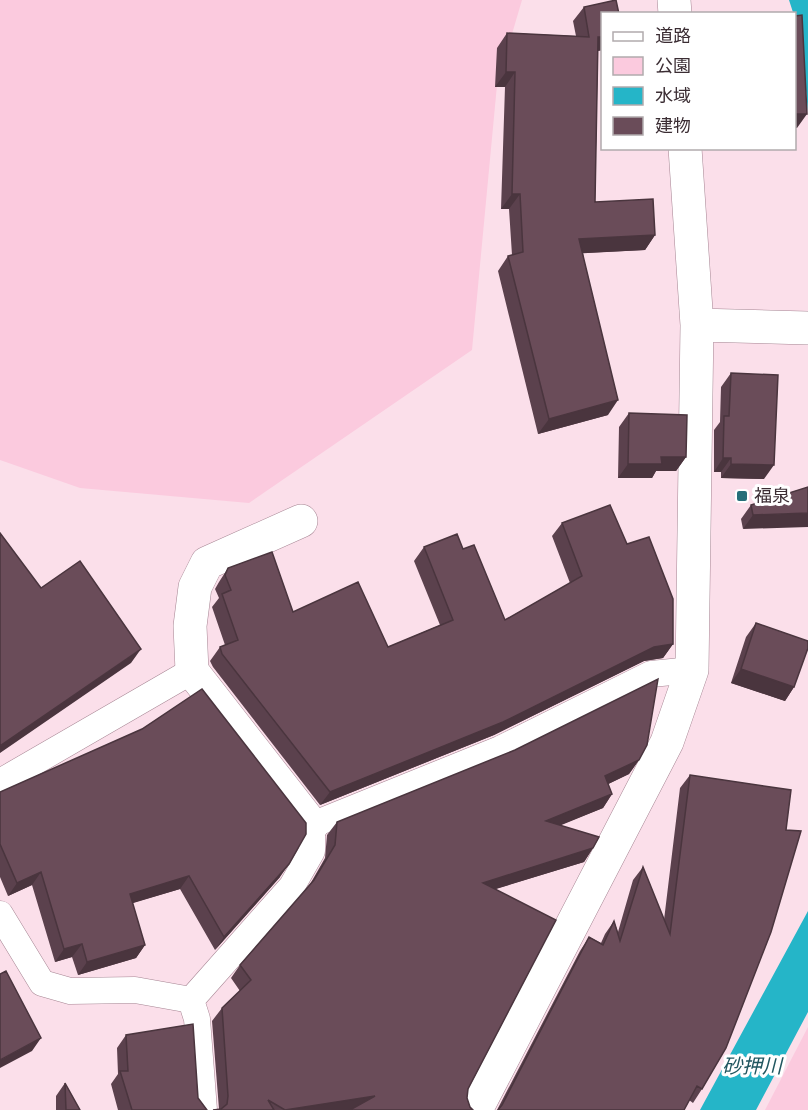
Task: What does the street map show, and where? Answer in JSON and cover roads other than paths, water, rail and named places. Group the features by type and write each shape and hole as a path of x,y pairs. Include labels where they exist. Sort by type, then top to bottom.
{"street":[{"path":"476,1110 667,742 692,670 698,325 685,150"},
{"path":"698,325 806,328"},
{"path":"301,520 207,563 195,587 190,626 192,671 312,825"}],"lane":[{"path":"190,1000 292,886 312,851 312,825 500,749 651,674 692,670"},
{"path":"0,782 192,671"},
{"path":"0,914 42,983 70,991 135,990 190,1000"},
{"path":"190,1000 197,1019 204,1110"}],"water":[{"path":"789,0 808,0 808,112 801,37 796,22 796,12 793,12"},
{"name":"砂押川","path":"808,911 808,1012 756,1110 700,1110"}],"place":[{"name":"福泉","path":"742,496"}]}
